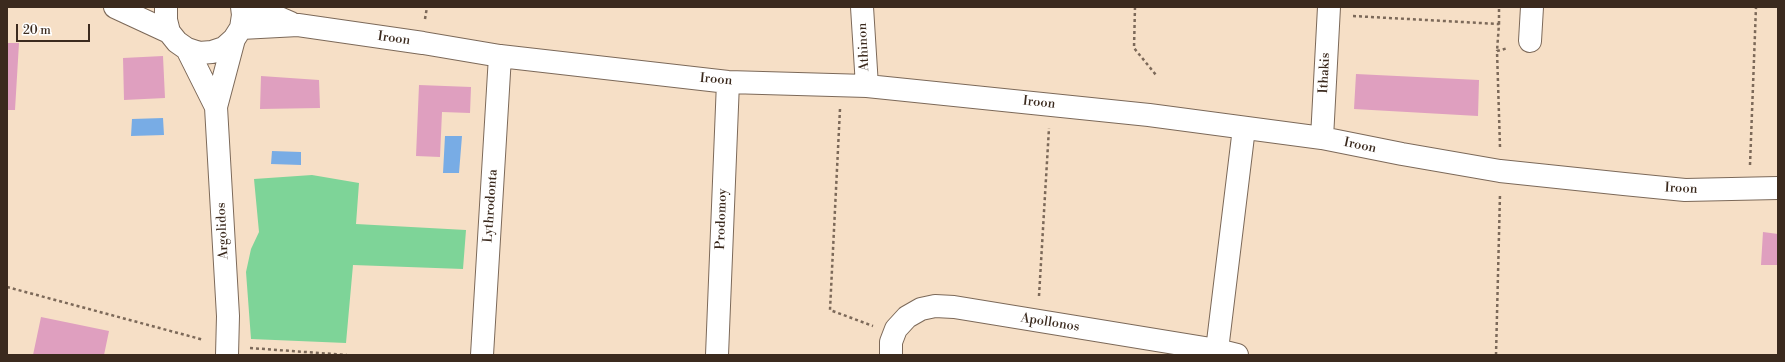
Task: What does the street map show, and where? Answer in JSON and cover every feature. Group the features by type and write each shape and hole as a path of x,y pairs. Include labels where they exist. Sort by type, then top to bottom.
{"street":[{"path":"115,7 169,32"},
{"path":"166,7 166,20 169,32 177,42 187,49 199,53 212,52 224,48 239,25"},
{"name":"Iroon","path":"254,7 298,26"},
{"name":"Athinon","path":"862,7 867,86"},
{"path":"1530,41 1532,7"},
{"name":"Ithakis","path":"1322,138 1329,11"},
{"name":"Iroon","path":"239,25 298,26 423,43 500,56 728,82 841,84 1149,114 1322,138 1500,171 1685,190 1778,188"},
{"name":"Argolidos","path":"227,351 228,316 216,106 239,25"},
{"name":"Argolidos","path":"187,49 216,106"},
{"name":"Lythrodonta","path":"482,355 500,56"},
{"name":"Prodomoy","path":"717,355 728,82"},
{"path":"1216,350 1244,128"},
{"name":"Apollonos","path":"891,355 891,342 896,329 907,317 921,309 935,306 954,307 1216,350 1237,355"}],"path":[{"path":"1135,7 1134,48 1156,75"},
{"path":"1497,51 1499,7"},
{"path":"1749,189 1756,7"},
{"path":"1329,11 1499,24"},
{"path":"841,84 830,310 894,334"},
{"path":"1038,321 1051,104"},
{"path":"7,287 227,351 347,355"}],"green space":[{"path":"312,175 359,183 356,224 466,230 463,269 353,265 346,343 251,339 246,272 251,249 259,232 254,179"}],"water":[{"path":"163,118 164,135 131,136 132,119"},
{"path":"445,136 462,136 459,173 443,173"},
{"path":"272,151 301,152 301,165 271,164"}],"building":[{"path":"7,43 19,43 15,110 7,110"},
{"path":"163,56 165,98 124,100 123,58"},
{"path":"1356,74 1479,80 1478,116 1354,109"},
{"path":"261,76 319,80 320,108 260,109"},
{"path":"419,85 471,87 470,113 442,112 440,157 416,156"},
{"path":"1763,232 1778,234 1778,265 1761,265"},
{"path":"41,317 109,331 104,355 33,355"}]}
